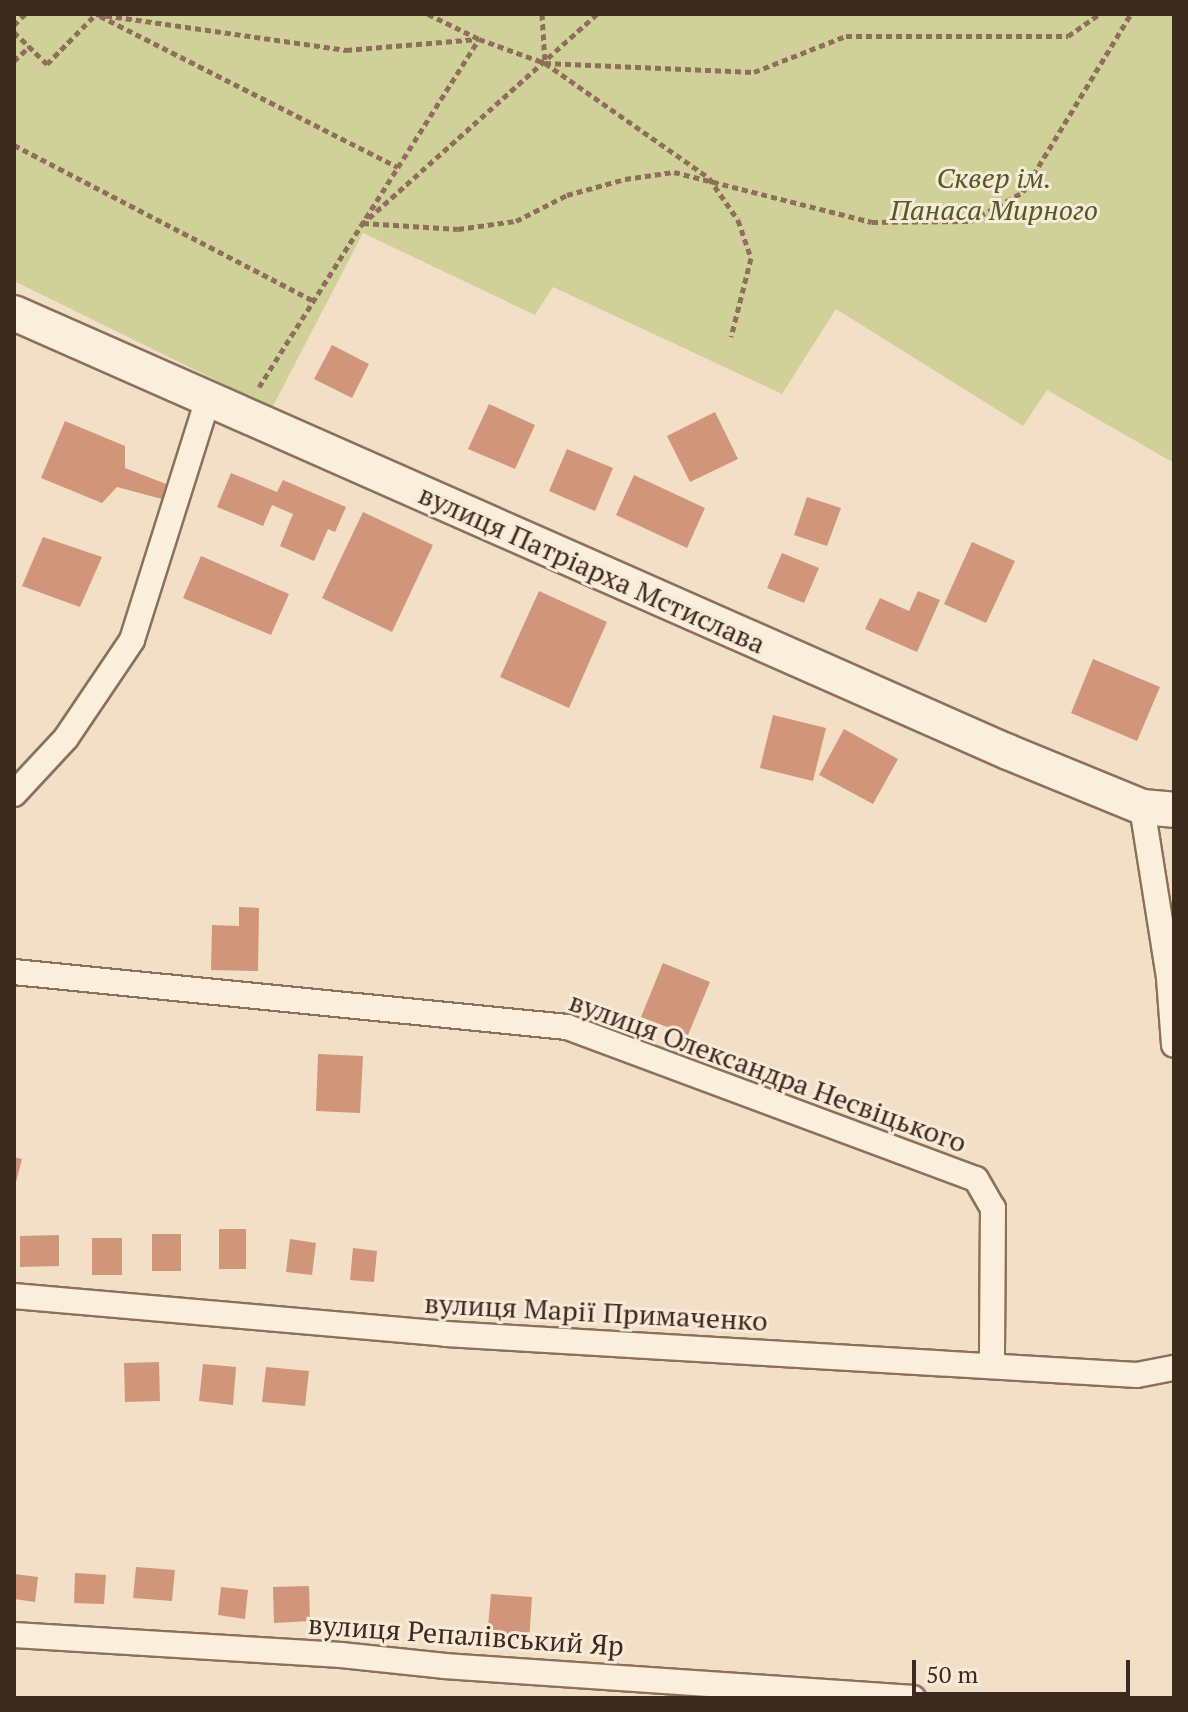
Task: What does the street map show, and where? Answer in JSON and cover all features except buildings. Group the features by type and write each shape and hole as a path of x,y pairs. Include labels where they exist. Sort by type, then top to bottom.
{"main road":[{"name":"вулиця Патріарха Мстислава","path":"14,313 1008,752 1158,808"}],"street":[{"path":"14,794 66,738 132,640 208,399"},
{"path":"1158,808 1174,1045"},
{"name":"вулиця Олександра Несвіцького","path":"14,972 567,1027 976,1179 993,1208 992,1366"},
{"name":"вулиця Марії Примаченко","path":"14,1296 409,1331 1137,1375 1174,1368"},
{"name":"вулиця Репалівський Яр","path":"14,1635 341,1655 445,1666 913,1698"}],"path":[{"path":"14,25 25,14"},
{"path":"96,14 346,50 479,39"},
{"path":"14,32 47,64 96,14"},
{"path":"96,14 398,167"},
{"path":"428,14 479,39 545,63 709,178 738,220 751,258 731,337"},
{"path":"542,14 545,63"},
{"path":"363,223 597,14"},
{"path":"545,63 754,72 846,36 1068,36 1099,14"},
{"path":"363,223 458,229 516,221 567,195 625,179 674,172 709,178 872,222 971,221 1023,192 1131,14"},
{"path":"240,414 479,39"},
{"path":"14,61 29,47"},
{"path":"14,145 314,301"}],"green space":[{"name":"Сквер ім. Панаса Мирного","path":"14,14 1174,14 1174,463 1047,390 1023,426 836,309 782,394 553,287 535,315 363,233 272,408 14,281"}]}
